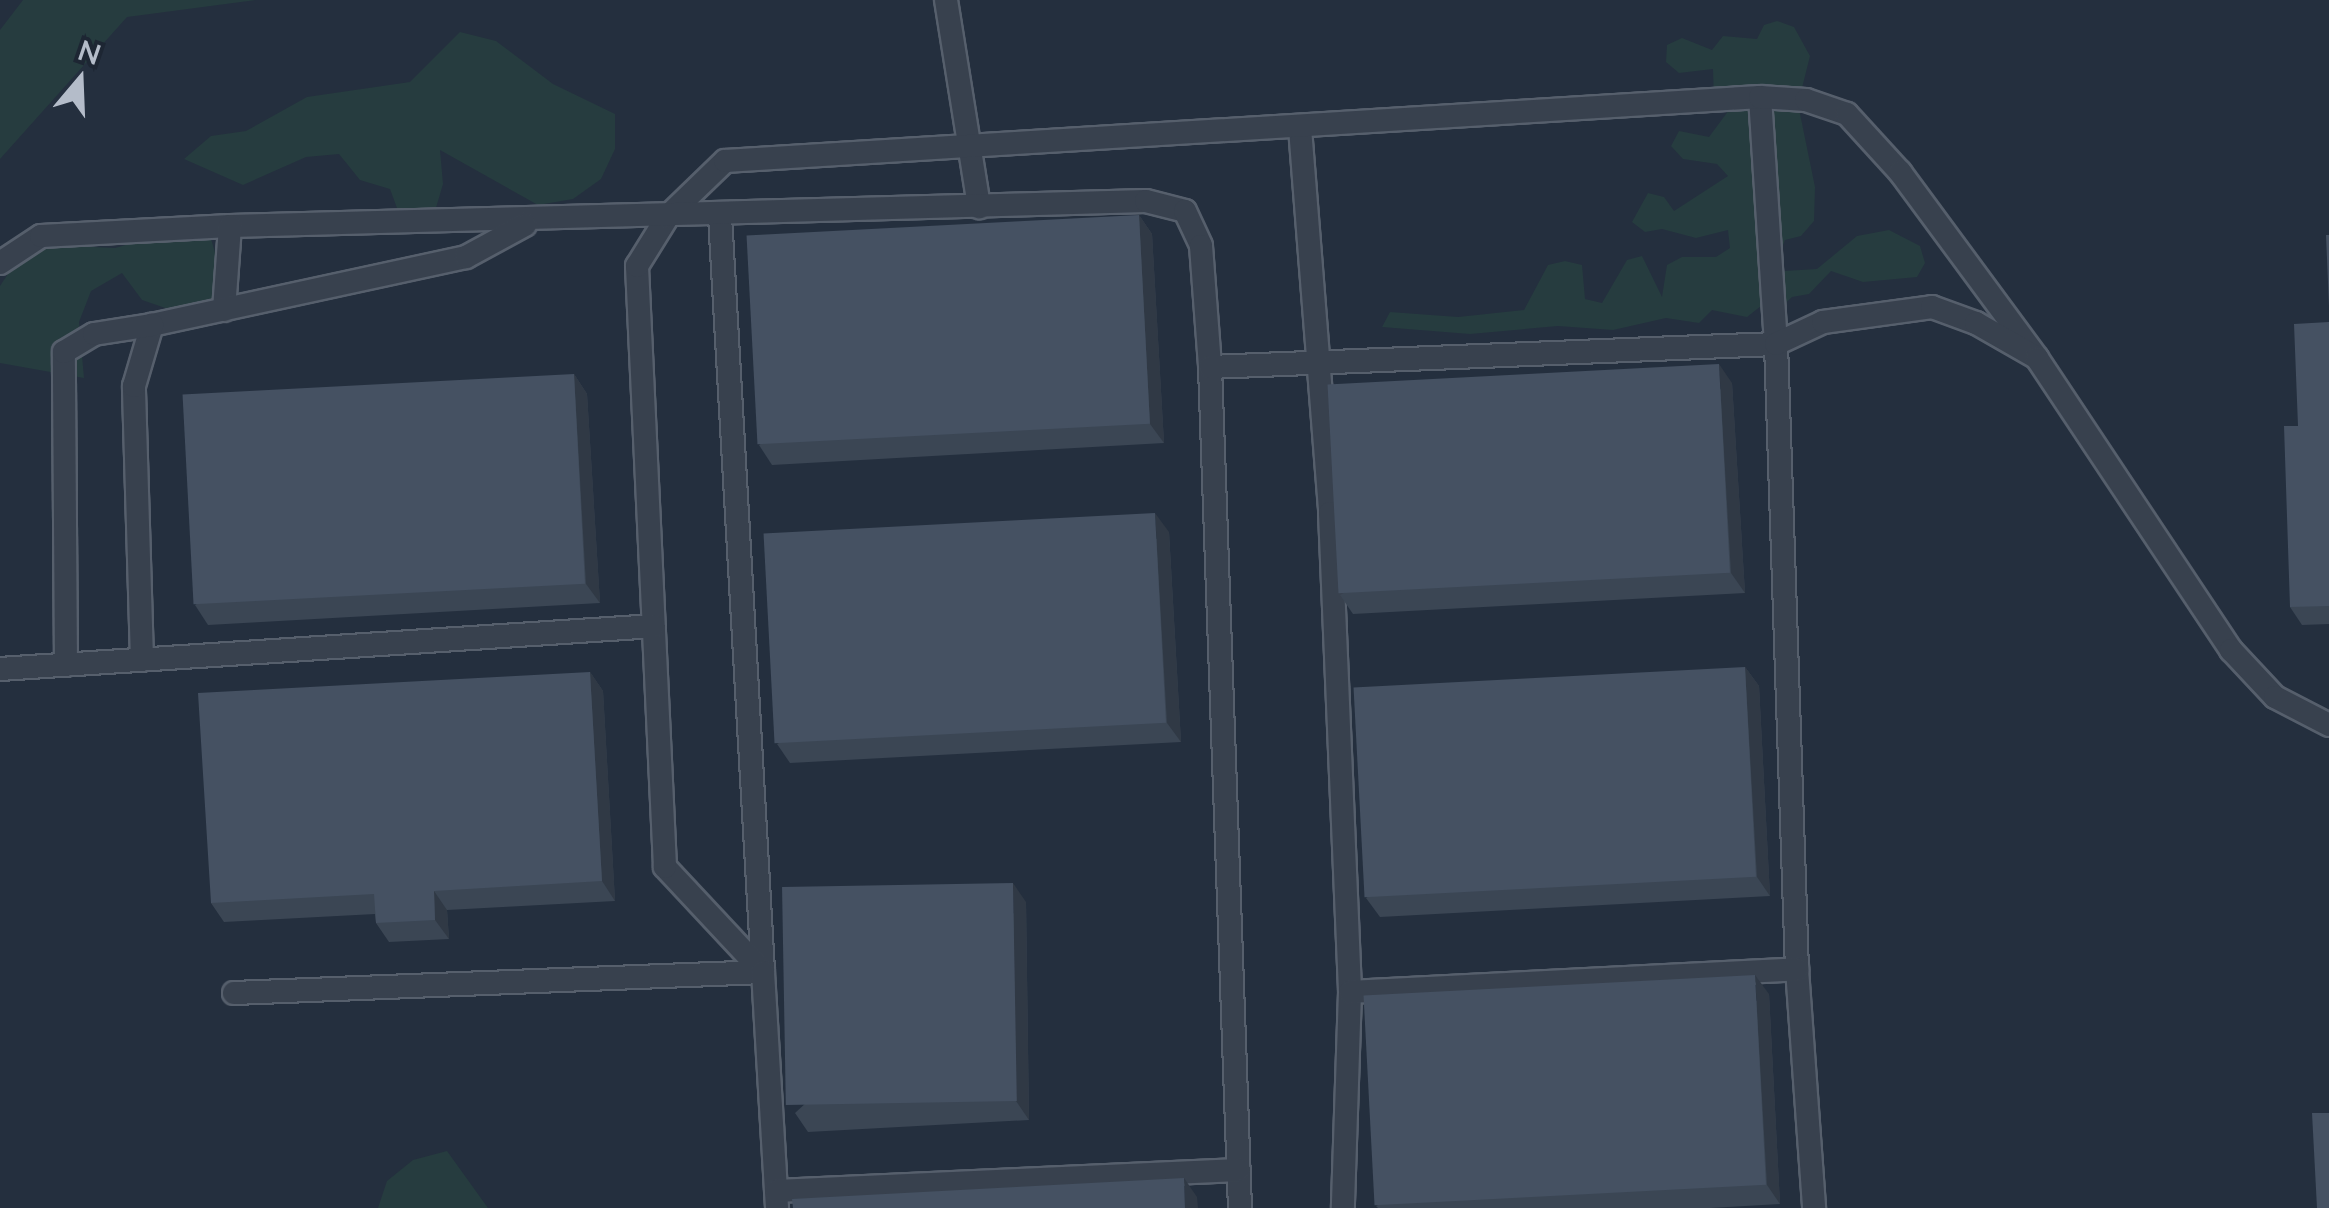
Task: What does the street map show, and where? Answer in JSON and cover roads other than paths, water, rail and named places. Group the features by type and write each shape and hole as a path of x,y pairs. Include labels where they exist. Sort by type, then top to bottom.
{"lane":[{"path":"946,0 979,207"},
{"path":"1760,97 1776,344 1797,969 1814,1208"},
{"path":"763,972 666,866 636,266 668,216 725,160 1760,97 1806,100 1847,114 1900,172 2037,358 2231,650 2275,697 2328,724"},
{"path":"1300,128 1330,514 1350,992 1343,1208"},
{"path":"0,264 42,236 230,226 530,222 1146,201 1185,211 1201,246 1210,367 1240,1208"},
{"path":"720,216 777,1200 1239,1170"},
{"path":"66,665 64,352 94,334 466,257 530,222"},
{"path":"224,310 230,226"},
{"path":"1210,367 1776,344 1823,322 1932,307 1976,323 2037,358"},
{"path":"142,660 134,386 152,325"},
{"path":"0,669 654,626"},
{"path":"1350,992 1797,969"},
{"path":"234,993 763,972"}]}
